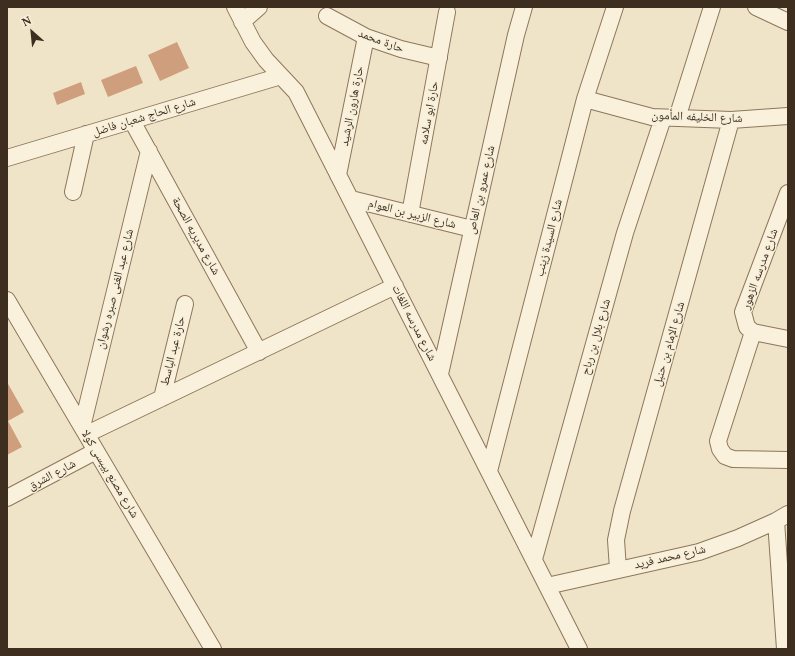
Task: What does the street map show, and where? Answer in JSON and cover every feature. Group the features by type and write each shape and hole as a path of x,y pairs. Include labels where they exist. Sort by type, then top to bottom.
{"street":[{"name":"شارع مدرسه اللغات","path":"235,7 253,42 266,60 296,92 579,649"},
{"path":"242,22 259,7"},
{"name":"شارع عمرو بن العاص","path":"440,374 516,35 524,7"},
{"name":"شارع السيدة زينب","path":"489,470 585,99 615,7"},
{"name":"شارع بلال بن رباح","path":"534,559 625,234 712,7"},
{"path":"764,9 788,22"},
{"name":"حارة ابو سلامه","path":"410,214 447,12"},
{"name":"حارة محمد","path":"327,16 366,37 401,50 439,58"},
{"name":"حارة هارون الرشيد","path":"338,175 366,37"},
{"name":"شارع الحاج شعبان فاضل","path":"7,158 281,76"},
{"name":"شارع الخليفه المأمون","path":"585,99 643,115 670,118 731,120 788,116"},
{"name":"شارع الإمام بن حنبل","path":"618,569 616,540 622,511 731,120"},
{"name":"شارع مديريه الصحة","path":"132,121 259,352"},
{"path":"73,192 86,134"},
{"name":"شارع عبد الغنى صبره رشوان","path":"84,430 149,151"},
{"name":"شارع مدرسه الزهور","path":"753,332 747,327 743,312 788,193"},
{"name":"شارع الزبير بن العوام","path":"351,199 472,229"},
{"path":"84,430 162,398 395,286"},
{"name":"شارع مصنع بيبسى كولا","path":"7,300 213,649"},
{"name":"حارة عبد الباسط","path":"162,398 185,304"},
{"path":"788,339 753,332 718,441 720,449 725,456 733,459 788,460"},
{"name":"شارع الشرق","path":"7,498 96,451"},
{"path":"782,517 785,649"},
{"name":"شارع محمد فريد","path":"548,586 618,569 659,562 699,552 782,517"}],"building":[{"path":"177,42 189,68 160,81 148,55"},
{"path":"136,66 143,83 108,97 101,80"},
{"path":"81,82 85,94 57,105 53,93"},
{"path":"7,382 24,412 8,421 22,447 7,455"}]}
